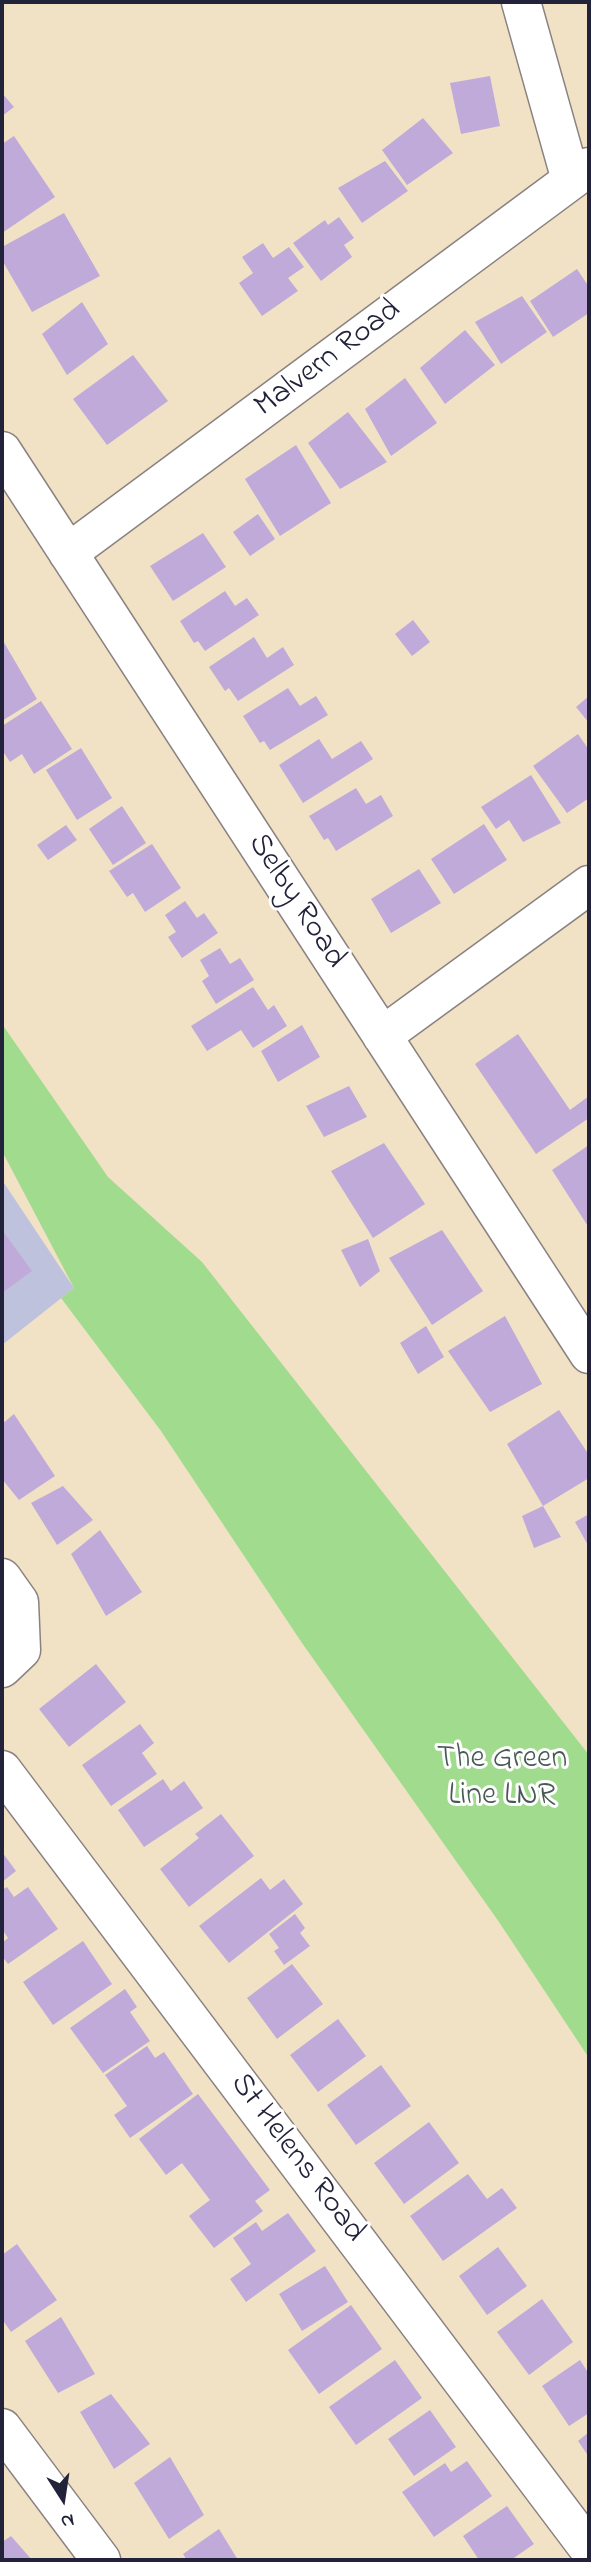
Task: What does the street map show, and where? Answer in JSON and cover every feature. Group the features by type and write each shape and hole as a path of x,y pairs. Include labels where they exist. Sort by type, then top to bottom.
{"street":[{"path":"521,2 580,174"},
{"name":"Malvern Road","path":"68,553 580,174"},
{"name":"Selby Road","path":"2,450 589,1354"},
{"path":"382,1036 589,885"},
{"path":"2,1578 19,1602 21,1650 2,1668"},
{"name":"St Helens Road","path":"2,1770 589,2549"},
{"path":"2,2428 101,2560"}],"shaded area":[{"path":"2,1180 74,1288 2,1345"}],"green space":[{"name":"The Green Line LNR","path":"2,1024 108,1177 202,1262 589,1755 589,2058 499,1922 302,1643 161,1431 61,1298 74,1288 2,1151"}],"building":[{"path":"490,76 500,126 461,134 450,83"},
{"path":"2,93 14,107 2,116"},
{"path":"423,118 453,153 407,185 382,150"},
{"path":"14,136 55,197 2,233 2,144"},
{"path":"385,161 408,191 362,223 338,188"},
{"path":"64,213 100,276 32,312 2,260 2,247"},
{"path":"339,217 354,238 344,245 352,257 321,281 293,243 325,220 328,225"},
{"path":"263,243 273,258 289,247 304,267 288,278 298,291 262,316 239,283 253,273 242,257"},
{"path":"577,269 589,287 589,313 553,337 530,301"},
{"path":"522,296 547,332 501,364 475,322"},
{"path":"82,302 108,344 67,375 42,334"},
{"path":"465,330 495,365 445,404 420,368"},
{"path":"133,355 168,401 107,445 73,399"},
{"path":"405,378 437,423 391,456 365,409"},
{"path":"348,412 387,462 340,489 308,443"},
{"path":"296,445 331,503 280,536 245,479"},
{"path":"258,514 275,539 250,556 233,532"},
{"path":"203,533 226,567 173,601 150,566"},
{"path":"225,591 235,606 247,598 259,615 205,651 198,641 194,643 180,621"},
{"path":"413,620 430,642 412,656 395,634"},
{"path":"254,637 267,658 283,647 294,665 238,701 229,688 225,691 209,667"},
{"path":"2,639 37,699 2,721"},
{"path":"288,688 300,706 316,696 328,715 270,750 264,741 260,743 243,716"},
{"path":"589,696 589,723 576,707"},
{"path":"41,701 72,749 34,774 22,754 10,762 2,750 2,726"},
{"path":"578,734 589,750 589,798 567,813 533,766"},
{"path":"319,739 332,759 361,741 373,759 303,803 279,765"},
{"path":"81,748 112,798 77,820 46,770"},
{"path":"531,775 561,823 523,842 509,820 496,829 481,807"},
{"path":"356,788 366,804 381,795 393,816 336,851 328,838 324,840 309,816"},
{"path":"122,806 146,843 113,865 89,829"},
{"path":"484,824 507,860 454,894 431,859"},
{"path":"66,825 77,840 48,860 37,845"},
{"path":"152,844 181,888 145,912 133,893 127,897 109,871"},
{"path":"419,869 441,903 391,933 371,899"},
{"path":"185,901 197,918 204,913 218,933 182,958 168,937 176,932 165,915"},
{"path":"220,948 230,964 240,958 254,980 216,1004 202,981 209,976 200,960"},
{"path":"253,987 268,1010 274,1005 287,1026 253,1048 241,1030 207,1051 191,1026"},
{"path":"302,1025 320,1057 278,1082 261,1051"},
{"path":"518,1034 570,1110 589,1096 589,1118 536,1154 475,1064"},
{"path":"349,1086 367,1117 324,1137 306,1106"},
{"path":"384,1143 425,1204 373,1238 331,1171"},
{"path":"589,1145 589,1228 552,1170"},
{"path":"2,1230 32,1271 2,1293"},
{"path":"442,1230 483,1291 432,1325 389,1258"},
{"path":"368,1239 380,1271 360,1287 341,1250"},
{"path":"505,1316 542,1384 490,1412 448,1351"},
{"path":"426,1326 444,1357 418,1374 400,1343"},
{"path":"559,1410 589,1455 589,1478 543,1506 507,1444"},
{"path":"14,1414 55,1476 19,1500 2,1479 2,1424"},
{"path":"63,1486 93,1520 57,1545 31,1503"},
{"path":"543,1506 561,1537 534,1548 522,1516"},
{"path":"589,1514 589,1547 575,1522"},
{"path":"100,1530 142,1592 106,1616 71,1554"},
{"path":"96,1664 126,1702 69,1747 39,1709"},
{"path":"140,1724 154,1743 142,1753 157,1774 111,1806 82,1765"},
{"path":"163,1779 171,1791 184,1781 203,1808 144,1847 118,1810"},
{"path":"221,1814 254,1856 189,1907 160,1869 199,1838 195,1834"},
{"path":"2,1852 16,1871 2,1882"},
{"path":"261,1878 270,1890 284,1879 303,1904 229,1963 199,1926"},
{"path":"7,1887 14,1897 28,1887 58,1929 8,1964 2,1956 2,1943 8,1938 2,1929 2,1890"},
{"path":"295,1914 305,1928 300,1933 310,1946 284,1965 274,1951 279,1948 269,1934"},
{"path":"83,1941 112,1984 53,2025 23,1982"},
{"path":"292,1964 323,2004 277,2039 247,1998"},
{"path":"125,1989 137,2007 130,2012 150,2041 103,2073 70,2028"},
{"path":"338,2019 366,2056 318,2092 290,2055"},
{"path":"147,2046 155,2058 164,2052 193,2094 130,2138 114,2115 127,2106 105,2075"},
{"path":"381,2065 411,2106 356,2145 327,2105"},
{"path":"198,2094 270,2190 255,2201 263,2211 214,2248 189,2216 210,2200 182,2163 166,2175 139,2139"},
{"path":"429,2122 459,2163 404,2204 374,2163"},
{"path":"468,2174 487,2199 502,2188 517,2208 443,2261 410,2216"},
{"path":"288,2213 316,2251 246,2302 230,2279 251,2264 233,2238 256,2222 262,2231"},
{"path":"17,2244 57,2300 11,2332 2,2319 2,2255"},
{"path":"498,2247 527,2286 487,2315 459,2276"},
{"path":"325,2266 348,2302 302,2331 279,2294"},
{"path":"542,2299 573,2342 529,2375 497,2332"},
{"path":"351,2305 382,2349 319,2394 288,2350"},
{"path":"61,2317 95,2374 58,2393 25,2341"},
{"path":"395,2360 422,2398 356,2445 329,2407"},
{"path":"580,2360 589,2374 589,2413 569,2426 542,2386"},
{"path":"111,2394 150,2444 114,2469 80,2412"},
{"path":"430,2410 456,2447 414,2476 388,2439"},
{"path":"589,2432 589,2457 578,2441"},
{"path":"170,2457 204,2515 169,2539 134,2483"},
{"path":"467,2461 492,2496 434,2537 402,2492 445,2463 451,2472"},
{"path":"507,2506 534,2544 511,2560 479,2560 463,2536"},
{"path":"219,2529 238,2560 187,2560 183,2554"},
{"path":"11,2536 32,2560 2,2560 2,2542"}]}
